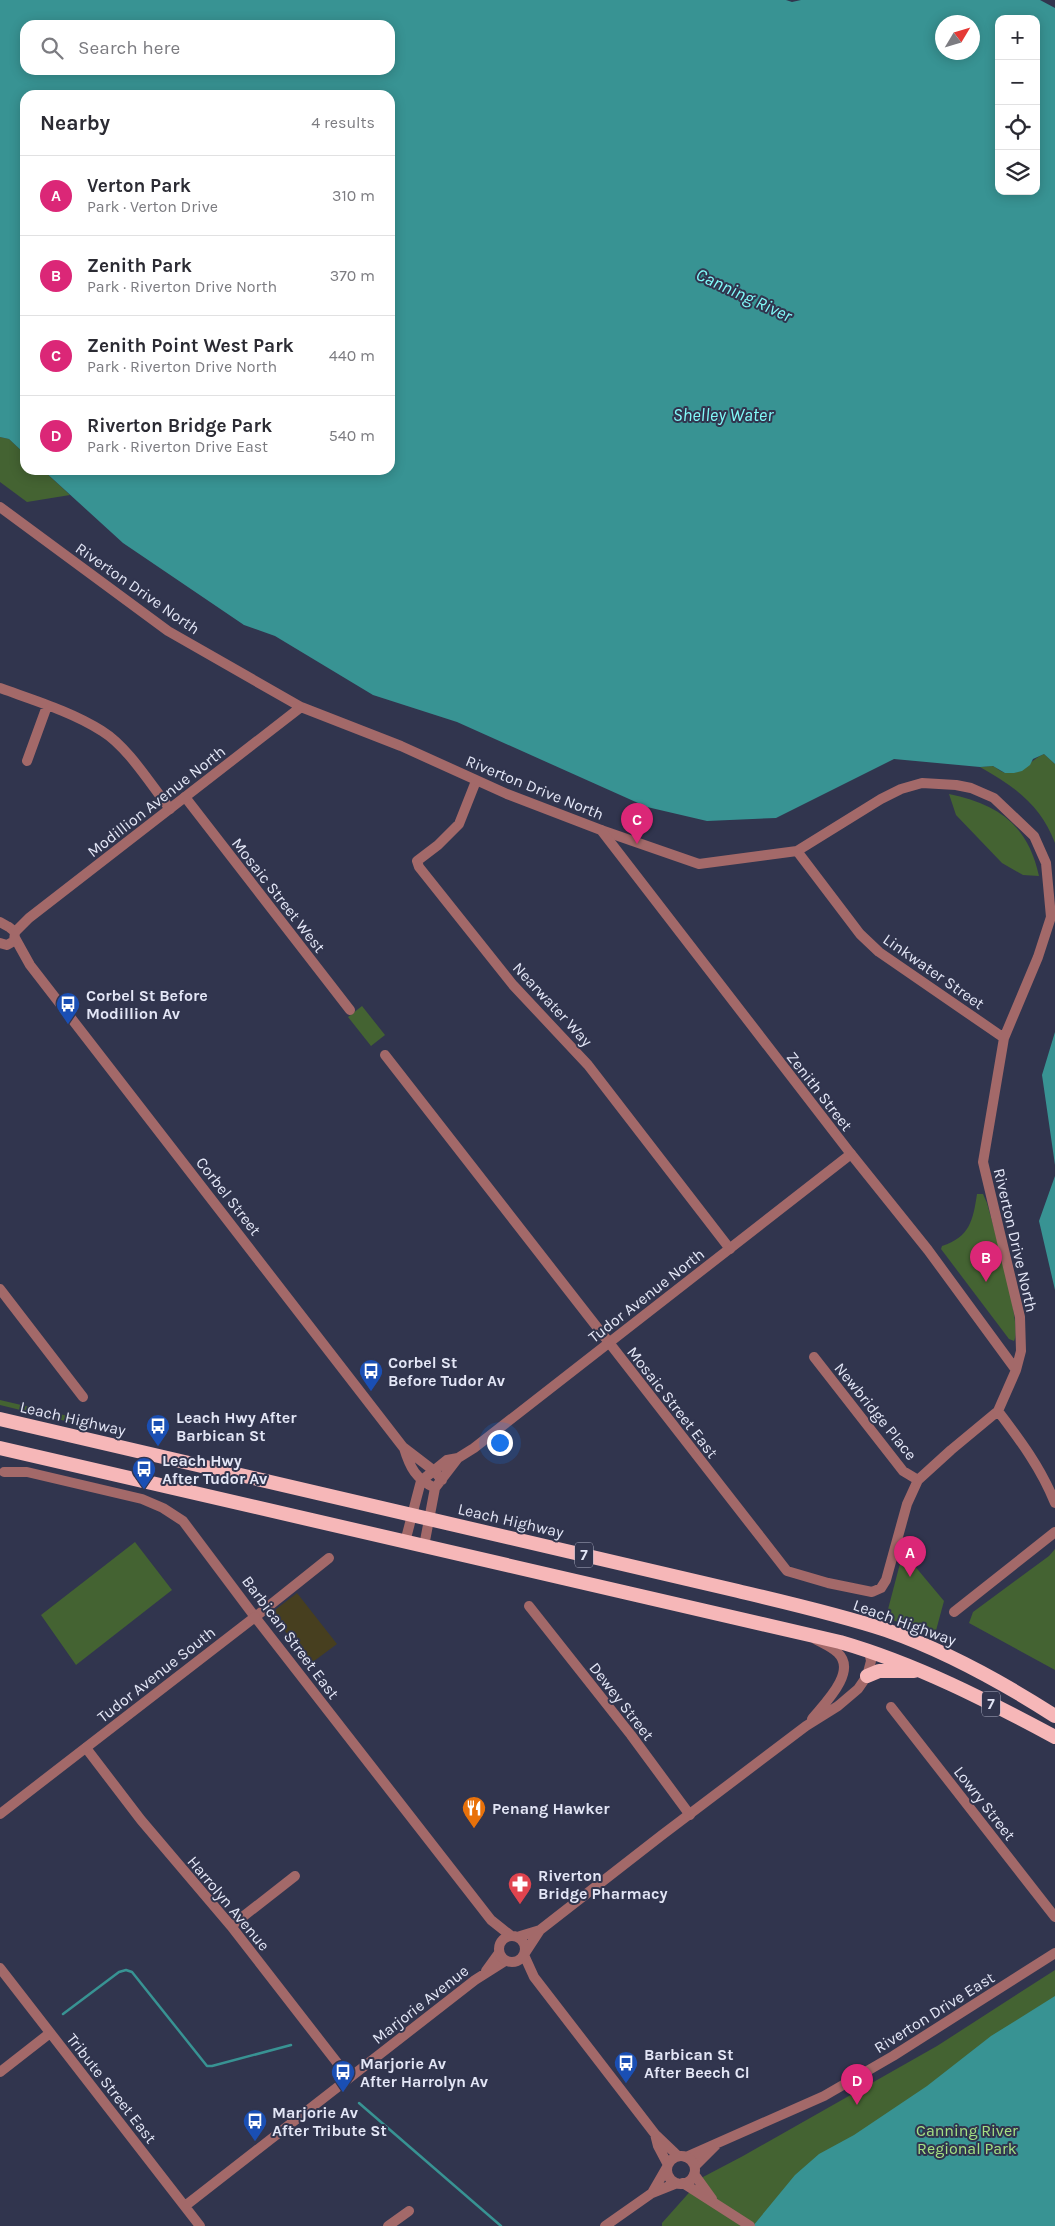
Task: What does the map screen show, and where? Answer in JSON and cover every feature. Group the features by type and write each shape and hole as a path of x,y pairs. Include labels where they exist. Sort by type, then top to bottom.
{"highway":[{"name":"Leach Highway","path":"0,1419 738,1591 844,1618 886,1630 956,1659 1055,1716"},
{"name":"7","path":"0,1448 869,1650 925,1672 1055,1737"},
{"path":"844,1618 858,1627 865,1635 869,1650"},
{"path":"867,1676 879,1671 925,1672"}],"street":[{"name":"Riverton Drive North","path":"0,507 168,631 301,707 402,746 476,781 601,830 698,864 796,851 881,799 901,789 922,783 971,788 994,798 1034,836 1042,852 1048,878 1051,917 1038,956 1004,1038 983,1162 1020,1317 1021,1351 1016,1370 998,1411"},
{"path":"0,688 104,731 124,751 170,809"},
{"path":"27,761 47,706"},
{"name":"Modillion Avenue North","path":"3,945 12,943 8,929 29,918 301,707"},
{"name":"Nearwater Way","path":"476,781 459,824 417,861 419,867 512,985 588,1065 730,1249"},
{"name":"Mosaic Street West","path":"185,797 350,1010"},
{"name":"Zenith Street","path":"601,830 851,1154 928,1250 1016,1370"},
{"name":"Linkwater Street","path":"796,851 860,934 879,952 1004,1038"},
{"name":"Corbel Street","path":"8,929 30,965 403,1447 433,1470 442,1480"},
{"name":"Corbel Street","path":"3,945 30,965"},
{"name":"Mosaic Street East","path":"384,1055 787,1571 828,1583 872,1592 881,1588 886,1580 907,1504 918,1480"},
{"name":"Tudor Avenue North","path":"435,1488 458,1458 480,1444 851,1154"},
{"path":"0,1289 83,1397"},
{"name":"Newbridge Place","path":"814,1357 903,1471 918,1480"},
{"path":"918,1480 998,1411 1023,1443 1041,1471 1055,1503"},
{"name":"Corbel Street","path":"403,1447 408,1461 421,1482"},
{"name":"Tudor Avenue North","path":"405,1542 421,1482 447,1460 458,1458"},
{"name":"Barbican Street East","path":"4,1472 26,1472 142,1499 163,1508 184,1521 255,1617 491,1920 514,1936"},
{"path":"421,1482 435,1488 424,1546"},
{"path":"954,1612 1055,1532"},
{"name":"Tudor Avenue South","path":"0,1814 329,1558"},
{"name":"Dewey Street","path":"529,1606 631,1735 690,1815"},
{"name":"Marjorie Avenue","path":"806,1726 837,1687 844,1670 838,1654 809,1635"},
{"path":"867,1676 871,1662 869,1650"},
{"name":"Marjorie Avenue","path":"185,2206 484,1974 504,1955 524,1954 540,1930 630,1859 806,1726 838,1706 858,1689 867,1676"},
{"name":"Lowry Street","path":"890,1707 1055,1917"},
{"name":"Harrolyn Avenue","path":"86,1748 141,1820 231,1926 349,2078"},
{"path":"231,1926 295,1876"},
{"name":"Barbican Street East","path":"491,1920 504,1955"},
{"name":"Marjorie Avenue","path":"504,1955 503,1938 540,1930"},
{"path":"514,1936 525,1945 524,1954 534,1977 655,2134 682,2156 694,2170 716,2204"},
{"name":"Riverton Drive East","path":"652,2193 668,2166 682,2156 718,2143 824,2096 856,2078 1055,1953"},
{"path":"504,1955 534,1977"},
{"name":"Tribute Street East","path":"0,1968 200,2226"},
{"path":"0,2072 50,2033"},
{"path":"655,2134 658,2146 668,2166 670,2179 716,2204 750,2226"},
{"name":"Riverton Drive East","path":"604,2226 652,2193 690,2180 694,2170 718,2143"},
{"path":"388,2226 409,2211"}],"green space":[{"path":"0,437 9,439 20,449 20,475 48,475 70,495 27,502 0,482"},
{"path":"1044,754 1055,764 1055,843 1034,807 1015,789 980,767 992,766 1005,773 1013,773"},
{"path":"949,794 966,798 996,811 1019,830 1034,858 1039,876 1023,875 1002,863 956,815"},
{"path":"362,1006 385,1035 371,1046 348,1017"},
{"path":"977,1194 983,1194 987,1203 1001,1253 1014,1317 1016,1332 1014,1341 1009,1339 941,1249 942,1246 959,1238 972,1220"},
{"path":"0,1400 85,1420 98,1429 0,1405"},
{"path":"135,1542 172,1590 76,1665 41,1615"},
{"path":"1055,1549 1055,1670 969,1623 973,1612 1049,1556"},
{"path":"903,1552 944,1601 934,1638 886,1617"},
{"name":"Canning River Regional Park","path":"1055,1970 1055,2226 662,2226 662,2223 703,2177 937,2046"}],"sand":[{"path":"297,1593 337,1644 310,1664 272,1614"}],"water":[{"name":"Shelley Water","path":"0,0 786,0 792,2 801,0 1040,0 1055,8 1055,764 1044,754 1033,759 1030,765 1022,771 1005,773 993,766 980,767 894,759 776,818 707,821 647,807 457,722 373,695 275,636 244,625 123,543 48,475 395,475 395,90 20,90 20,449 9,439 0,437"},
{"path":"1055,1032 1055,1165 1042,1075"},
{"path":"1055,1176 1055,1290 1039,1221"},
{"name":"Canning River Regional Park","path":"1055,1996 1055,2226 753,2226 795,2175 819,2154 854,2135 927,2086 991,2036"}],"waterway":[{"path":"63,2014 119,1972 126,1970 132,1972 207,2066 291,2045"},
{"path":"359,2103 501,2226"}],"place":[{"name":"Zenith Point West Park","path":"637,844"},
{"name":"Corbel St Before Modillion Av","path":"68,1025"},
{"name":"Zenith Park","path":"986,1282"},
{"name":"Corbel St Before Tudor Av","path":"371,1392"},
{"name":"Leach Hwy After Barbican St","path":"158,1447"},
{"name":"Leach Hwy After Tudor Av","path":"144,1490"},
{"name":"Verton Park","path":"910,1577"},
{"name":"Penang Hawker","path":"474,1829"},
{"name":"Riverton Bridge Pharmacy","path":"520,1905"},
{"name":"Barbican St After Beech Cl","path":"626,2084"},
{"name":"Marjorie Av After Harrolyn Av","path":"343,2093"},
{"name":"Riverton Bridge Park","path":"857,2105"},
{"name":"Marjorie Av After Tribute St","path":"255,2142"}],"water label":[{"name":"Canning River","path":"744,295"}]}
